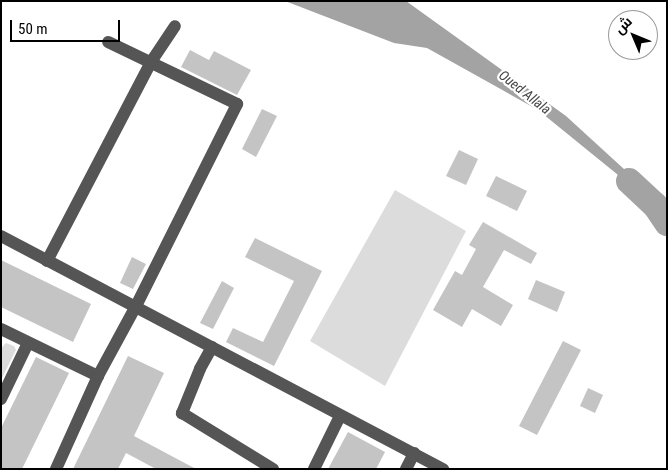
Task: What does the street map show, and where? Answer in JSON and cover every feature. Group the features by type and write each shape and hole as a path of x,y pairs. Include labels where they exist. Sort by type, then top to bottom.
{"street":[{"path":"47,261 151,62 174,26"},
{"path":"56,469 98,376 136,306 237,104 108,42"},
{"path":"1,236 442,469"},
{"path":"1,329 98,376"},
{"path":"1,400 28,343"},
{"path":"212,347 200,368 182,413 258,465 273,469"},
{"path":"314,469 340,416"},
{"path":"406,469 414,453"}],"shaded area":[{"path":"395,190 466,231 385,386 310,341"},
{"path":"6,343 14,346 16,350 1,380 1,348"}],"water":[{"path":"285,1 406,1 566,116 648,191 655,205 538,110 427,48 394,43"}],"building":[{"path":"190,50 209,60 214,51 251,70 237,95 181,67"},
{"path":"262,109 277,116 256,157 242,149"},
{"path":"459,150 478,159 466,185 446,176"},
{"path":"496,176 527,191 517,211 486,196"},
{"path":"483,222 537,253 531,264 504,250 483,287 513,305 501,326 472,309 462,327 433,310 455,271 462,275 476,249 469,245"},
{"path":"255,238 322,271 274,366 226,342 233,328 263,342 294,281 245,257"},
{"path":"132,257 146,264 133,289 120,283"},
{"path":"1,260 91,304 73,342 1,307"},
{"path":"536,280 565,292 557,312 528,299"},
{"path":"222,281 234,288 213,329 200,323"},
{"path":"563,341 581,350 537,435 519,426"},
{"path":"128,356 164,373 134,436 196,469 156,469 126,453 118,469 73,469"},
{"path":"36,357 69,373 22,469 1,469 1,428"},
{"path":"588,388 603,395 595,413 580,406"},
{"path":"348,432 385,452 376,469 328,469"}],"waterway":[{"name":"Oued Allala","path":"629,181 655,205 667,223"}]}
